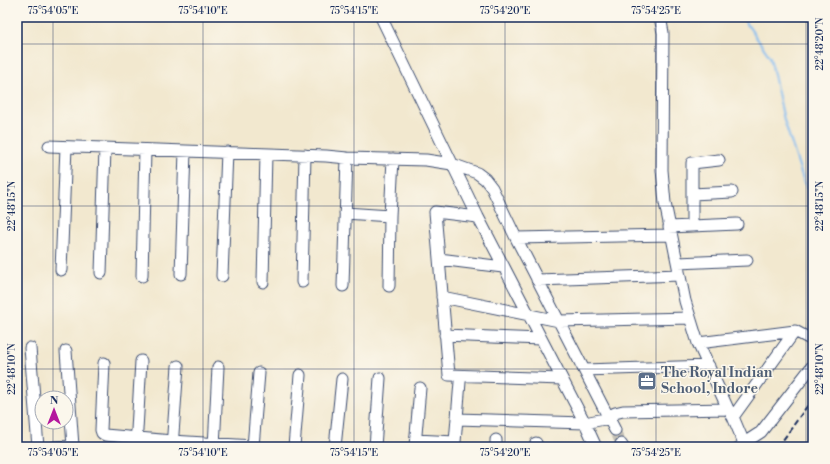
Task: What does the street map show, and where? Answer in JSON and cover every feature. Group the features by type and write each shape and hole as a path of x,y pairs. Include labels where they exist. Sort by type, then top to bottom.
{"street":[{"path":"381,17 478,217 596,447"},
{"path":"659,17 663,33 662,170 670,231 685,301 698,343 731,413 742,445 761,432 813,365"},
{"path":"49,146 426,160 452,164 477,173 485,179 492,188 537,280 615,430"},
{"path":"61,270 66,147"},
{"path":"100,273 105,148"},
{"path":"142,276 145,150"},
{"path":"181,274 185,151"},
{"path":"222,276 227,152"},
{"path":"263,282 266,154"},
{"path":"302,282 305,155"},
{"path":"343,286 347,158"},
{"path":"389,286 390,216 393,159"},
{"path":"692,226 692,163 720,160"},
{"path":"692,194 732,192"},
{"path":"478,217 435,212 449,375 562,379"},
{"path":"345,213 390,216"},
{"path":"516,238 670,231 692,226 737,224"},
{"path":"439,259 503,267"},
{"path":"678,264 747,260"},
{"path":"537,280 680,275"},
{"path":"442,297 558,321 690,318"},
{"path":"698,343 795,331 812,340"},
{"path":"731,413 795,331"},
{"path":"445,335 541,339"},
{"path":"30,348 38,447"},
{"path":"55,447 73,446 66,351"},
{"path":"137,443 141,361"},
{"path":"104,363 102,433 137,443 253,447 259,373"},
{"path":"172,444 178,366"},
{"path":"584,370 709,366"},
{"path":"214,446 218,367"},
{"path":"294,447 300,376"},
{"path":"336,447 342,378"},
{"path":"375,447 380,378"},
{"path":"420,388 416,443 455,444 460,382"},
{"path":"457,419 585,423 609,418 615,413 623,411 731,413"}],"waterway":[{"path":"742,17 770,57 784,120 804,182 813,199"}],"tunnel":[{"path":"615,430 621,444"}],"railway":[{"path":"778,447 813,398"}],"place":[{"name":"The Royal Indian School, Indore","path":"647,381"}]}
